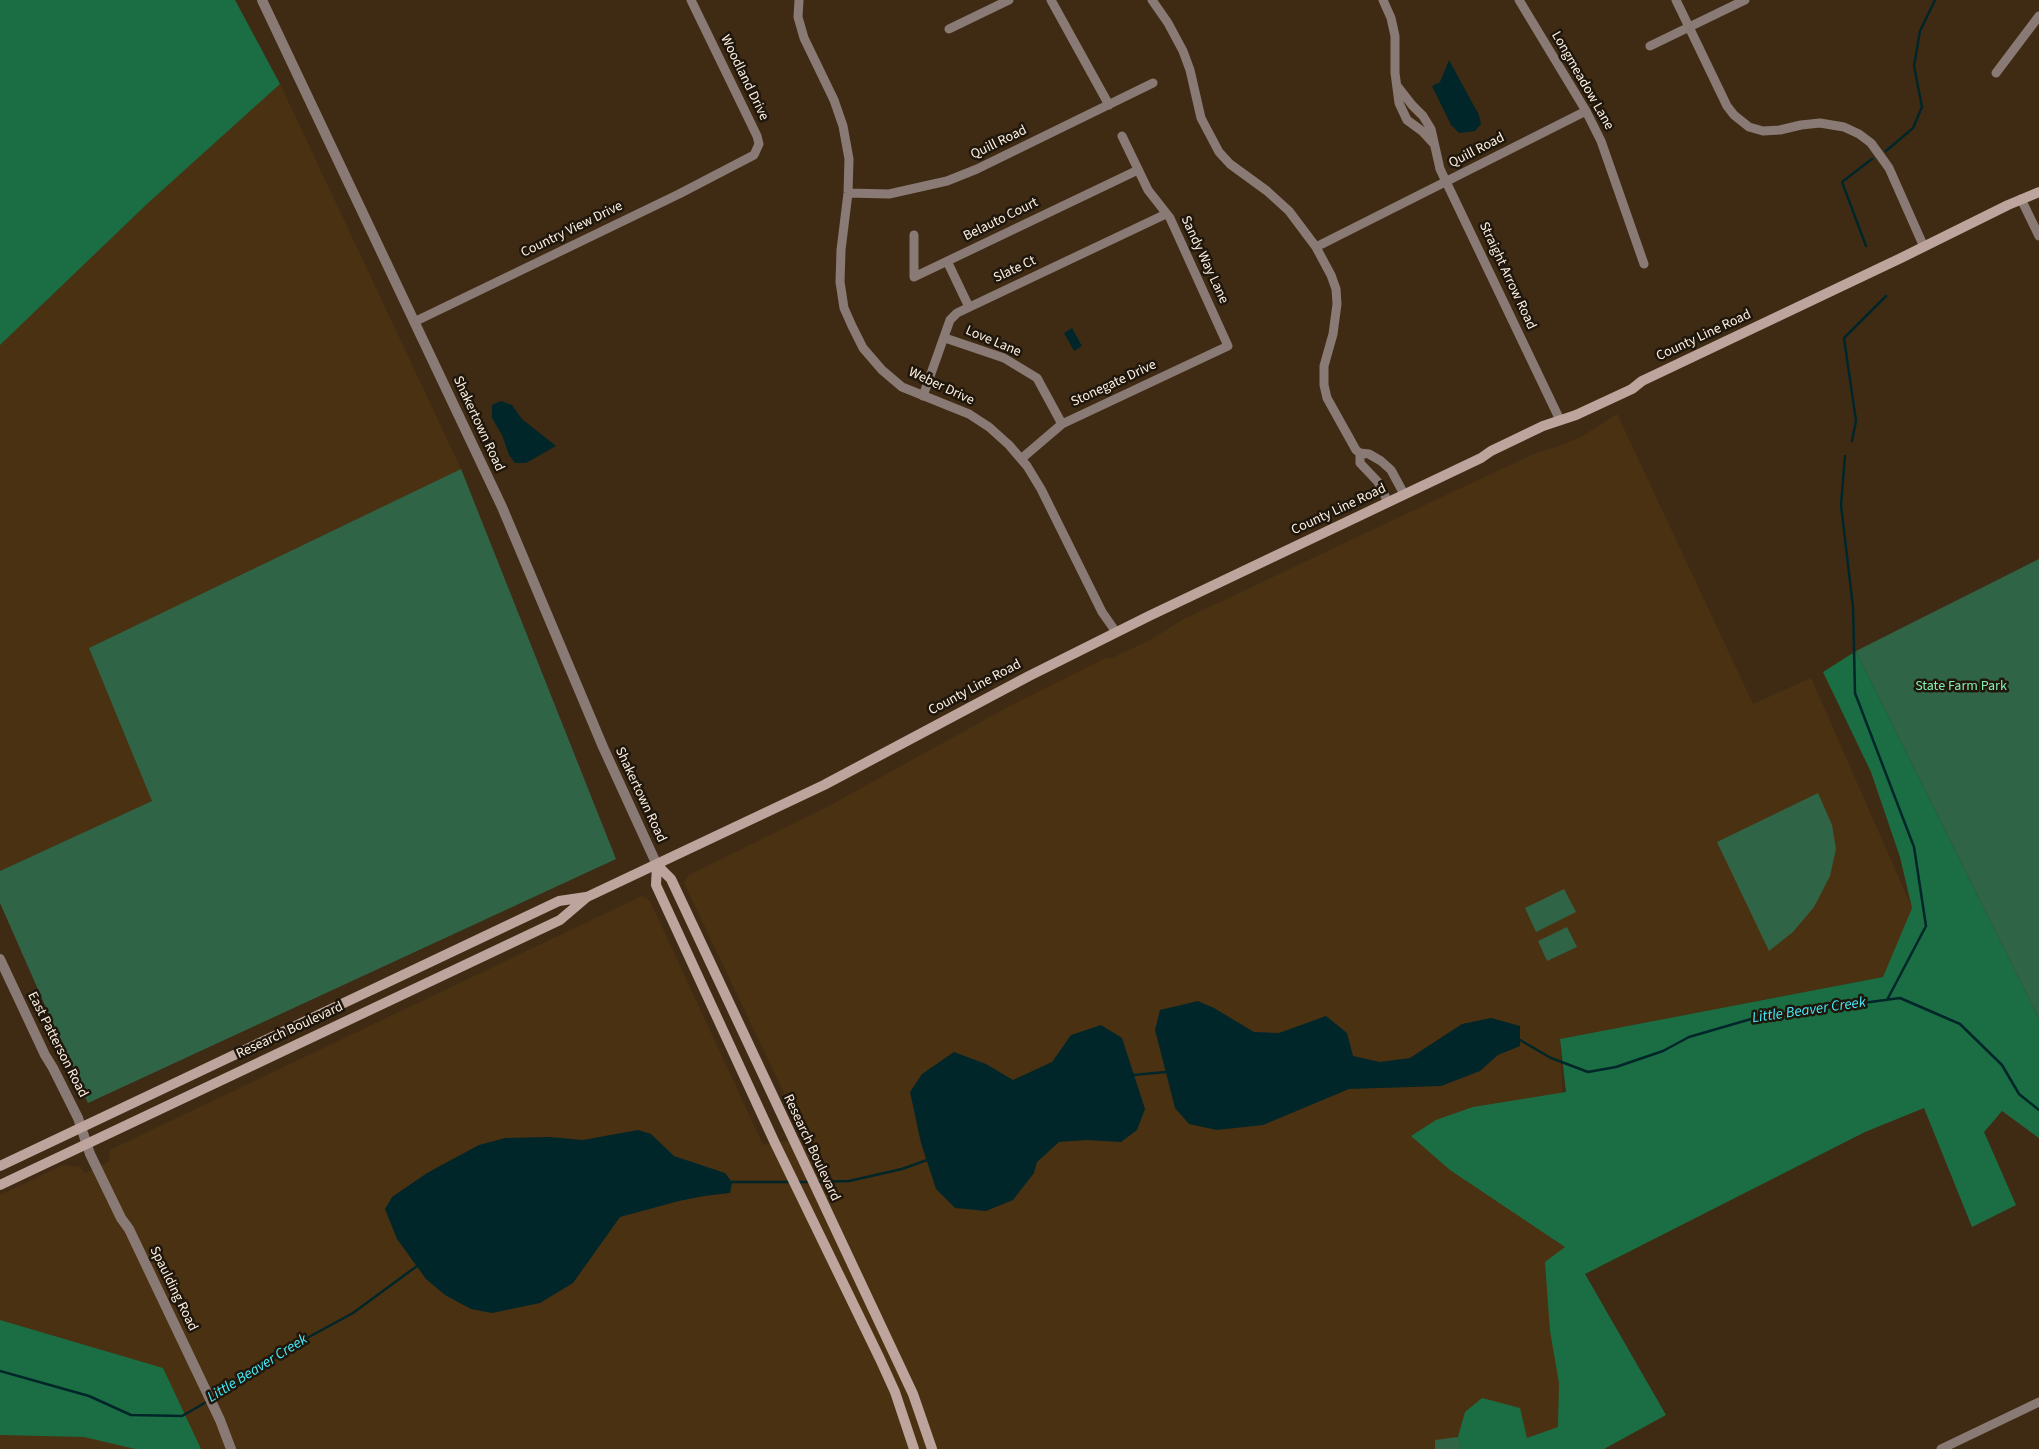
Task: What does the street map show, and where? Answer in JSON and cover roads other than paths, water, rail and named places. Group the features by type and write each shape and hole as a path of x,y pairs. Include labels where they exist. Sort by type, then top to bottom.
{"main road":[{"name":"County Line Road","path":"657,865 824,785 1116,632 1481,458 1491,451 1543,426 1576,415 1608,400 1642,381 2039,192"},
{"name":"Research Boulevard","path":"0,1185 560,920 587,897 657,865"},
{"name":"Research Boulevard","path":"657,865 671,879 913,1394 932,1449"},
{"name":"Research Boulevard","path":"657,865 656,885 774,1140 895,1392 914,1449"},
{"name":"Research Boulevard","path":"0,1166 559,901 587,897"},
{"path":"379,987 386,1001"}],"street":[{"name":"Shakertown Road","path":"262,0 502,507 603,747 657,865"},
{"name":"Woodland Drive","path":"691,0 757,136 759,144 754,154 741,163"},
{"name":"Weber Drive","path":"799,0 798,17 804,38 834,100 843,126 849,158 848,193 841,250 840,282 844,308 863,348 882,370 902,387 968,414 1009,445 1041,489 1102,612 1116,632"},
{"path":"948,29 1009,0"},
{"path":"1051,0 1108,105"},
{"path":"1152,0 1168,23 1183,52 1190,70 1201,118 1220,152 1230,164 1267,191 1289,211 1316,247 1331,274 1336,289 1337,304 1333,334 1324,366 1324,385 1327,398 1351,443 1360,453 1360,463 1378,482 1388,502"},
{"path":"1383,0 1391,18 1395,36 1395,73 1399,103 1407,120 1422,131 1433,143"},
{"name":"Longmeadow Lane","path":"1519,0 1586,112 1609,159 1644,264"},
{"path":"1676,0 1727,106 1734,116 1743,123 1757,129 1774,131 1814,123 1829,124 1851,130 1871,143 1889,168 1924,247"},
{"path":"1650,46 1745,0"},
{"path":"1996,73 2039,16"},
{"name":"Quill Road","path":"848,193 889,194 947,181 977,169 1153,83"},
{"name":"Straight Arrow Road","path":"1398,87 1423,116 1431,129 1440,169 1560,420"},
{"name":"Quill Road","path":"1316,247 1586,112"},
{"name":"Sandy Way Lane","path":"1122,136 1148,190 1170,218 1228,346"},
{"name":"Country View Drive","path":"414,322 741,163"},
{"name":"Belauto Court","path":"914,235 914,277 1138,170"},
{"path":"2022,199 2039,236"},
{"name":"Slate Ct","path":"923,396 950,320 957,313 1166,214"},
{"path":"947,261 969,306"},
{"name":"Love Lane","path":"945,338 1004,358 1037,378 1062,424"},
{"name":"Stonegate Drive","path":"1021,459 1062,424 1228,346"},
{"path":"1360,453 1370,454 1391,470 1404,494"},
{"name":"East Patterson Road","path":"0,960 82,1128 86,1143"},
{"name":"Spaulding Road","path":"86,1143 220,1420 231,1449"},
{"path":"1940,1449 2039,1402"}],"water":[{"path":"1449,60 1479,115 1481,124 1475,131 1459,133 1451,125 1432,86 1440,82"},
{"path":"1072,328 1082,346 1074,351 1064,333"},
{"path":"501,401 512,405 522,419 556,446 526,463 515,463 509,455 502,435 492,418 492,405"},
{"path":"1198,1001 1214,1008 1254,1032 1279,1033 1326,1016 1347,1033 1353,1056 1380,1062 1410,1058 1462,1024 1491,1018 1520,1026 1520,1046 1498,1055 1480,1071 1441,1086 1349,1089 1263,1125 1217,1130 1189,1124 1175,1108 1155,1030 1160,1010"},
{"path":"1101,1025 1122,1038 1145,1109 1137,1130 1121,1142 1086,1140 1059,1142 1037,1162 1034,1173 1013,1200 986,1211 955,1208 936,1189 921,1143 910,1092 922,1074 954,1052 986,1064 1013,1080 1052,1062 1071,1035"},
{"path":"638,1130 651,1134 674,1156 725,1173 732,1182 730,1193 679,1201 620,1217 573,1283 540,1303 492,1313 471,1309 445,1295 426,1279 397,1239 385,1209 392,1197 427,1173 479,1145 505,1138 550,1137 583,1140"}],"waterway":[{"path":"1886,151 1913,128 1922,107 1914,66 1920,31 1935,0"},
{"path":"1866,246 1842,182 1872,159"},
{"path":"1852,441 1856,421 1844,338 1886,296"},
{"path":"1845,456 1841,505 1853,607 1855,693 1914,847 1926,926 1887,1000"},
{"name":"Little Beaver Creek","path":"1520,1040 1551,1058 1588,1072 1616,1067 1663,1051 1689,1037 1758,1017 1900,998 1960,1024 2002,1065 2019,1094 2039,1110"},
{"path":"1133,1075 1166,1072"},
{"path":"816,1182 849,1181 902,1169 927,1160"},
{"path":"732,1182 791,1182"},
{"path":"796,1182 811,1182"},
{"name":"Little Beaver Creek","path":"213,1399 240,1384 285,1350 353,1313 417,1266"},
{"name":"Little Beaver Creek","path":"0,1371 89,1396 131,1415 182,1416 208,1401"}],"park label":[{"name":"State Farm Park","path":"1961,687"}]}
